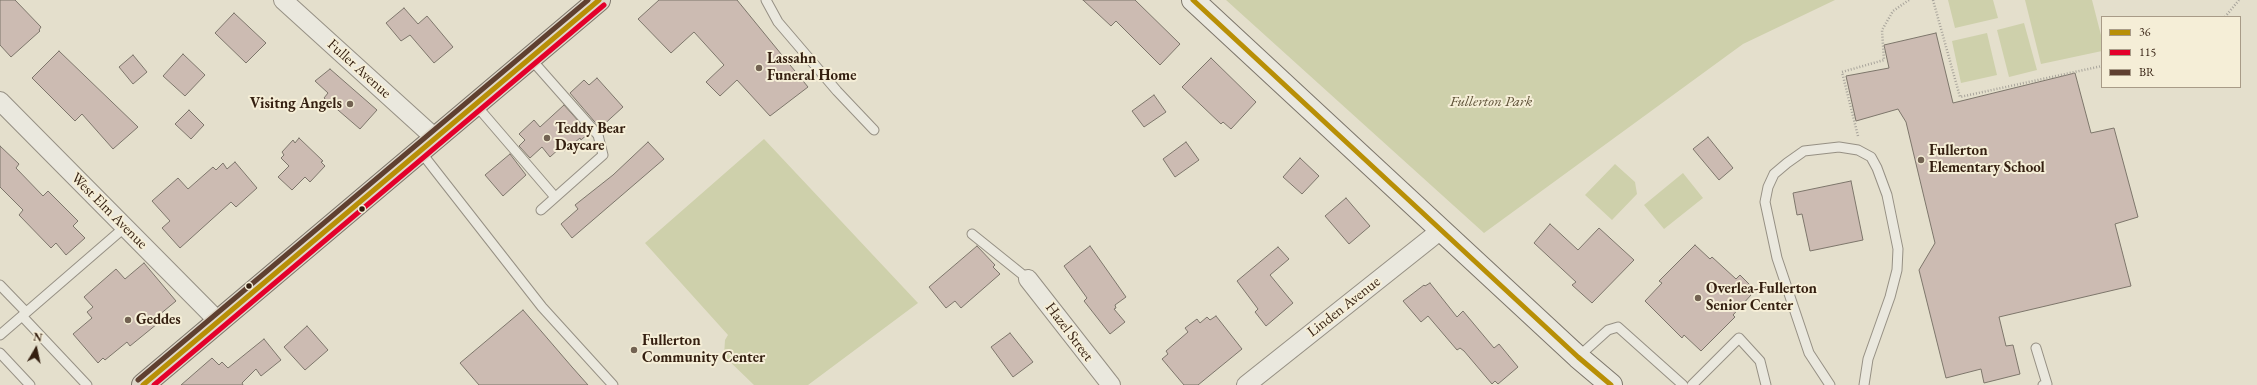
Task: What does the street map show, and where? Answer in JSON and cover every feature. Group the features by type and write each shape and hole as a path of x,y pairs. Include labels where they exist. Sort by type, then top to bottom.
{"main road":[{"path":"153,382 218,321 599,0"}],"street":[{"name":"Fuller Avenue","path":"283,0 428,145"},
{"path":"1193,0 1578,357 1611,385"},
{"name":"West Elm Avenue","path":"0,101 218,321"},
{"name":"Linden Avenue","path":"1246,385 1442,230"},
{"name":"Hazel Street","path":"1028,279 1111,385"}],"lane":[{"path":"766,0 778,22 837,91 874,130"},
{"path":"530,58 598,135 603,155 541,210"},
{"path":"476,104 555,196"},
{"path":"428,145 542,307 613,385"},
{"path":"1830,385 1810,353 1778,258 1765,202 1768,187 1774,174 1804,151 1839,147 1858,150 1871,158 1877,168 1887,195 1898,249 1897,270 1890,297 1868,359 1864,385"},
{"path":"0,335 125,227"},
{"path":"972,234 1028,279"},
{"path":"0,285 85,384"},
{"path":"1578,357 1608,330 1618,327 1683,385"},
{"path":"1692,385 1739,338 1760,361 1766,385"},
{"path":"2036,348 2045,384"},
{"path":"0,353 30,385"}],"path":[{"path":"1858,150 1859,139 1842,72 1884,60 1882,30 1894,11 1909,0"},
{"path":"1933,0 1960,98 2101,66"},
{"path":"2226,16 2239,0"}],"green space":[{"name":"Fullerton Park","path":"1226,0 1835,0 1743,44 1484,233"},
{"path":"1948,0 1993,0 1998,18 1955,28"},
{"path":"2025,0 2092,0 2101,35 2101,51 2041,64"},
{"path":"2024,23 2037,70 2009,77 1997,30"},
{"path":"1987,33 1997,75 1961,83 1952,41"},
{"path":"764,139 918,303 808,385 754,385 724,356 725,340 728,335 645,243"},
{"path":"1615,164 1635,182 1637,194 1612,220 1585,195"},
{"path":"1683,173 1703,198 1664,229 1644,205"}],"building":[{"path":"0,0 15,0 41,27 39,30 40,31 11,57 0,45"},
{"name":"Lassahn Funeral Home","path":"659,0 737,0 808,87 770,116 737,80 720,96 706,82 724,65 694,32 671,53 638,19"},
{"path":"1083,0 1135,0 1180,44 1160,65 1116,21 1111,26"},
{"path":"404,8 418,24 427,16 453,47 434,63 410,35 401,41 386,23"},
{"path":"234,13 266,43 246,63 215,33"},
{"path":"1936,33 1953,103 2075,73 2091,133 2114,128 2138,217 2115,224 2131,286 1999,317 2006,346 2013,345 2020,374 1984,383 1981,369 1946,378 1919,270 1935,243 1906,122 1898,109 1856,121 1846,76 1889,68 1884,45"},
{"path":"59,51 138,127 113,149 82,114 75,121 32,78"},
{"path":"183,54 205,75 185,96 163,76"},
{"path":"133,55 147,72 133,84 119,67"},
{"path":"1211,58 1256,102 1231,129 1223,122 1221,124 1182,87"},
{"name":"Visitng Angels","path":"330,69 377,110 360,129 324,98 328,93 315,81"},
{"path":"597,78 623,107 600,128 570,93 584,80 589,85"},
{"path":"1154,95 1166,112 1144,127 1132,111"},
{"name":"Teddy Bear Daycare","path":"564,105 589,133 581,140 580,138 564,151 561,147 550,157 542,147 530,158 519,146 525,140 519,134 534,120 540,127"},
{"path":"189,110 204,125 191,139 175,124"},
{"path":"1708,137 1733,168 1719,180 1693,149"},
{"path":"299,138 323,161 321,162 325,166 310,182 305,177 292,190 278,177 289,166 281,158 284,155 282,152 293,140 295,143"},
{"path":"648,142 664,159 572,238 561,224 578,209 575,205 613,175"},
{"path":"1186,142 1199,160 1175,177 1163,159"},
{"path":"0,146 19,164 16,168 43,196 48,191 78,221 73,226 85,238 66,255 56,243 51,248 19,215 23,210 0,187"},
{"path":"510,154 526,175 503,196 485,175"},
{"path":"1300,158 1319,176 1302,194 1283,177"},
{"path":"235,162 257,188 236,207 231,202 180,248 162,228 170,221 152,201 178,178 188,189 213,167 216,170 223,163 227,169"},
{"path":"1851,181 1863,240 1810,251 1802,214 1797,215 1793,193"},
{"path":"1346,198 1370,226 1349,244 1325,216"},
{"path":"1550,224 1578,250 1599,228 1634,260 1592,303 1572,285 1576,282 1534,243"},
{"name":"Overlea-Fullerton Senior Center","path":"1695,245 1710,259 1712,257 1736,279 1740,275 1753,288 1749,292 1751,295 1733,315 1735,317 1701,351 1684,335 1682,338 1645,301 1662,283 1659,281"},
{"path":"977,246 995,265 993,267 1000,274 961,308 955,301 946,308 929,287"},
{"path":"1090,246 1126,297 1115,305 1116,308 1114,309 1125,322 1110,334 1084,301 1087,298 1064,266"},
{"path":"1278,247 1289,259 1270,275 1293,303 1266,326 1255,312 1258,309 1237,281"},
{"path":"144,263 176,301 153,320 157,324 130,346 127,342 105,360 103,358 98,363 73,334 92,318 87,312 93,307 84,297 116,269 125,279"},
{"path":"1430,283 1457,317 1463,311 1494,348 1499,344 1518,367 1498,384 1495,381 1492,384 1464,351 1460,348 1457,350 1428,316 1421,322 1403,301 1424,285 1425,286"},
{"path":"523,310 588,385 479,385 460,363"},
{"path":"1216,316 1242,349 1198,385 1184,385 1162,359 1168,354 1166,351 1188,332 1185,328 1197,319 1200,323 1207,317 1210,320"},
{"path":"307,326 328,350 305,370 284,347"},
{"path":"1010,333 1033,362 1013,377 991,347"},
{"path":"264,339 281,360 261,376 256,369 242,383 243,385 181,385 212,358 219,365 222,362 228,368"}],"transit line":[{"name":"BR","path":"138,380 588,0"},
{"name":"36","path":"143,385 599,0"},
{"name":"36","path":"1193,0 1578,357 1611,385"},
{"name":"115","path":"154,385 604,5"}],"place":[{"name":"Lassahn Funeral Home","path":"759,68"},
{"name":"Visitng Angels","path":"350,104"},
{"name":"Teddy Bear Daycare","path":"547,138"},
{"name":"Fullerton Elementary School","path":"1921,160"},
{"name":"Overlea-Fullerton Senior Center","path":"1698,298"},
{"name":"Geddes","path":"128,320"},
{"name":"Fullerton Community Center","path":"634,350"}]}
